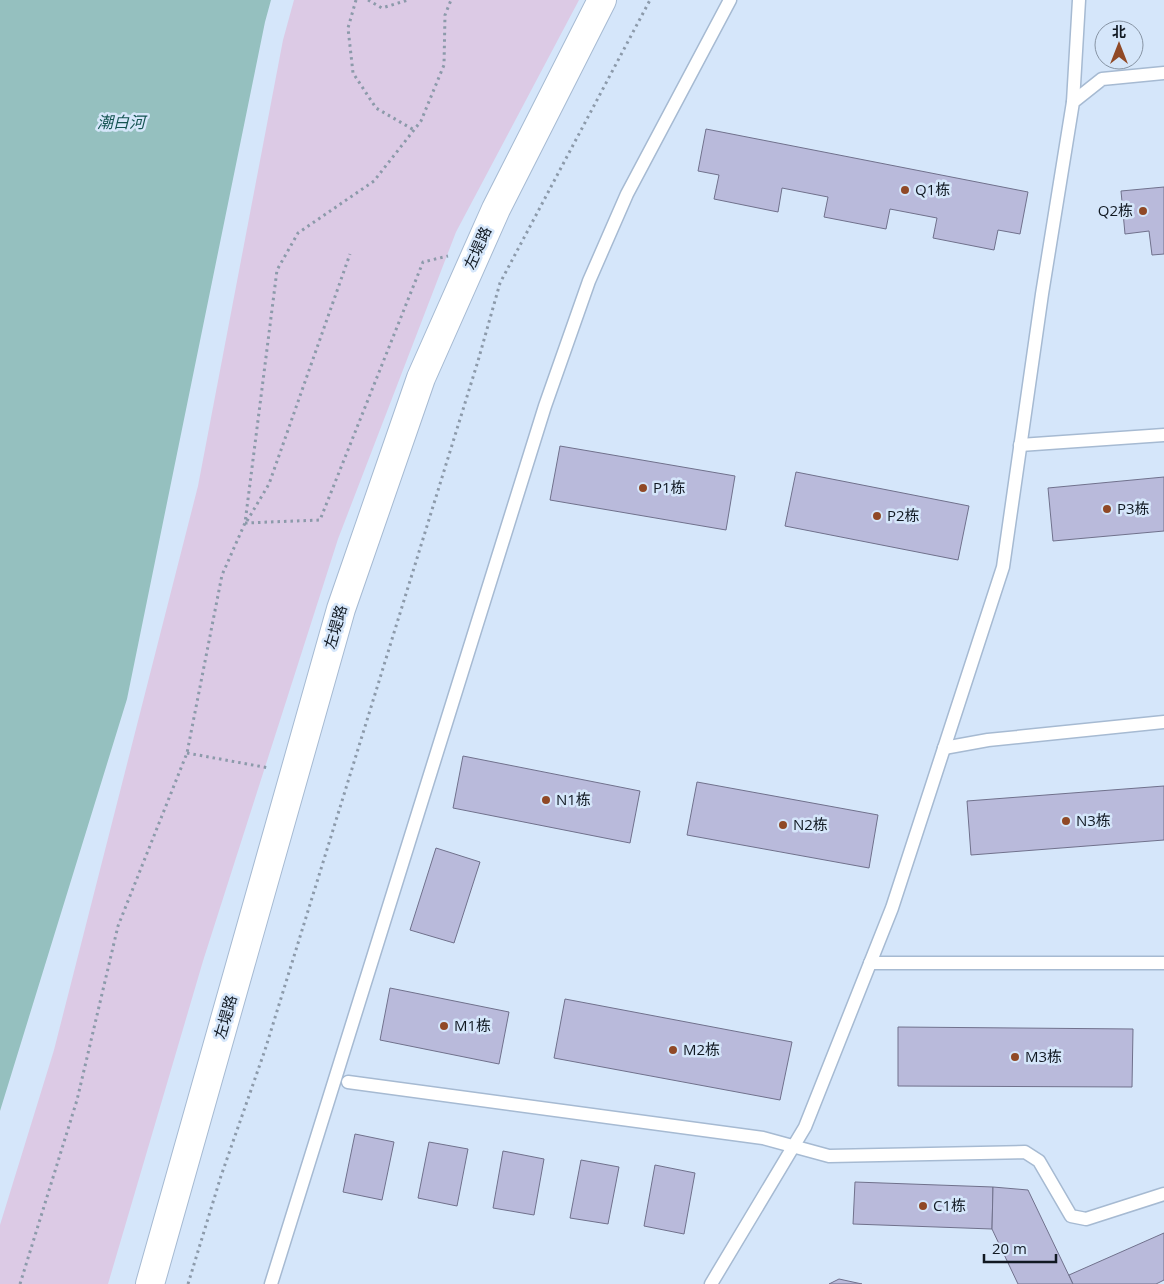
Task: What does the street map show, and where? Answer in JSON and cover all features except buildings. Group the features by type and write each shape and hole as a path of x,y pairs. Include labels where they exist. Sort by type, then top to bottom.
{"street":[{"name":"左堤路","path":"150,1284 341,609 414,396 496,209 602,0"}],"lane":[{"path":"271,1284 545,406 588,281 628,194 730,0"},
{"path":"711,1284 805,1127 892,908 1003,567 1072,102 1079,0"},
{"path":"1072,102 1102,79 1164,73"},
{"path":"1020,446 1164,435"},
{"path":"944,748 988,740 1164,722"},
{"path":"870,962 1164,963"},
{"path":"348,1082 763,1138 829,1156 1025,1152 1039,1161 1071,1216 1086,1219 1164,1194"}],"path":[{"path":"356,0 348,28 353,73 376,108 414,130"},
{"path":"368,0 382,8 408,0"},
{"path":"245,523 277,270 298,232 374,181 421,121 444,65 445,15 451,0"},
{"path":"188,1284 221,1176 271,1032 478,362 500,283 650,0"},
{"path":"245,523 320,520 423,262 478,249"},
{"path":"20,1284 77,1100 118,926 187,753 222,575 245,523 269,484 350,254"},
{"path":"187,753 295,773"}],"shaded area":[{"path":"294,0 579,0 456,232 338,539 203,961 108,1284 0,1284 0,1225 54,1050 198,486 283,40"}],"water":[{"name":"潮白河","path":"0,0 271,0 127,699 0,1111"}],"place":[{"name":"Q1栋","path":"905,190"},
{"name":"Q2栋","path":"1143,211"},
{"name":"P1栋","path":"643,488"},
{"name":"P3栋","path":"1107,509"},
{"name":"P2栋","path":"877,516"},
{"name":"N1栋","path":"546,800"},
{"name":"N3栋","path":"1066,821"},
{"name":"N2栋","path":"783,825"},
{"name":"M1栋","path":"444,1026"},
{"name":"M2栋","path":"673,1050"},
{"name":"M3栋","path":"1015,1057"},
{"name":"C1栋","path":"923,1206"}]}
